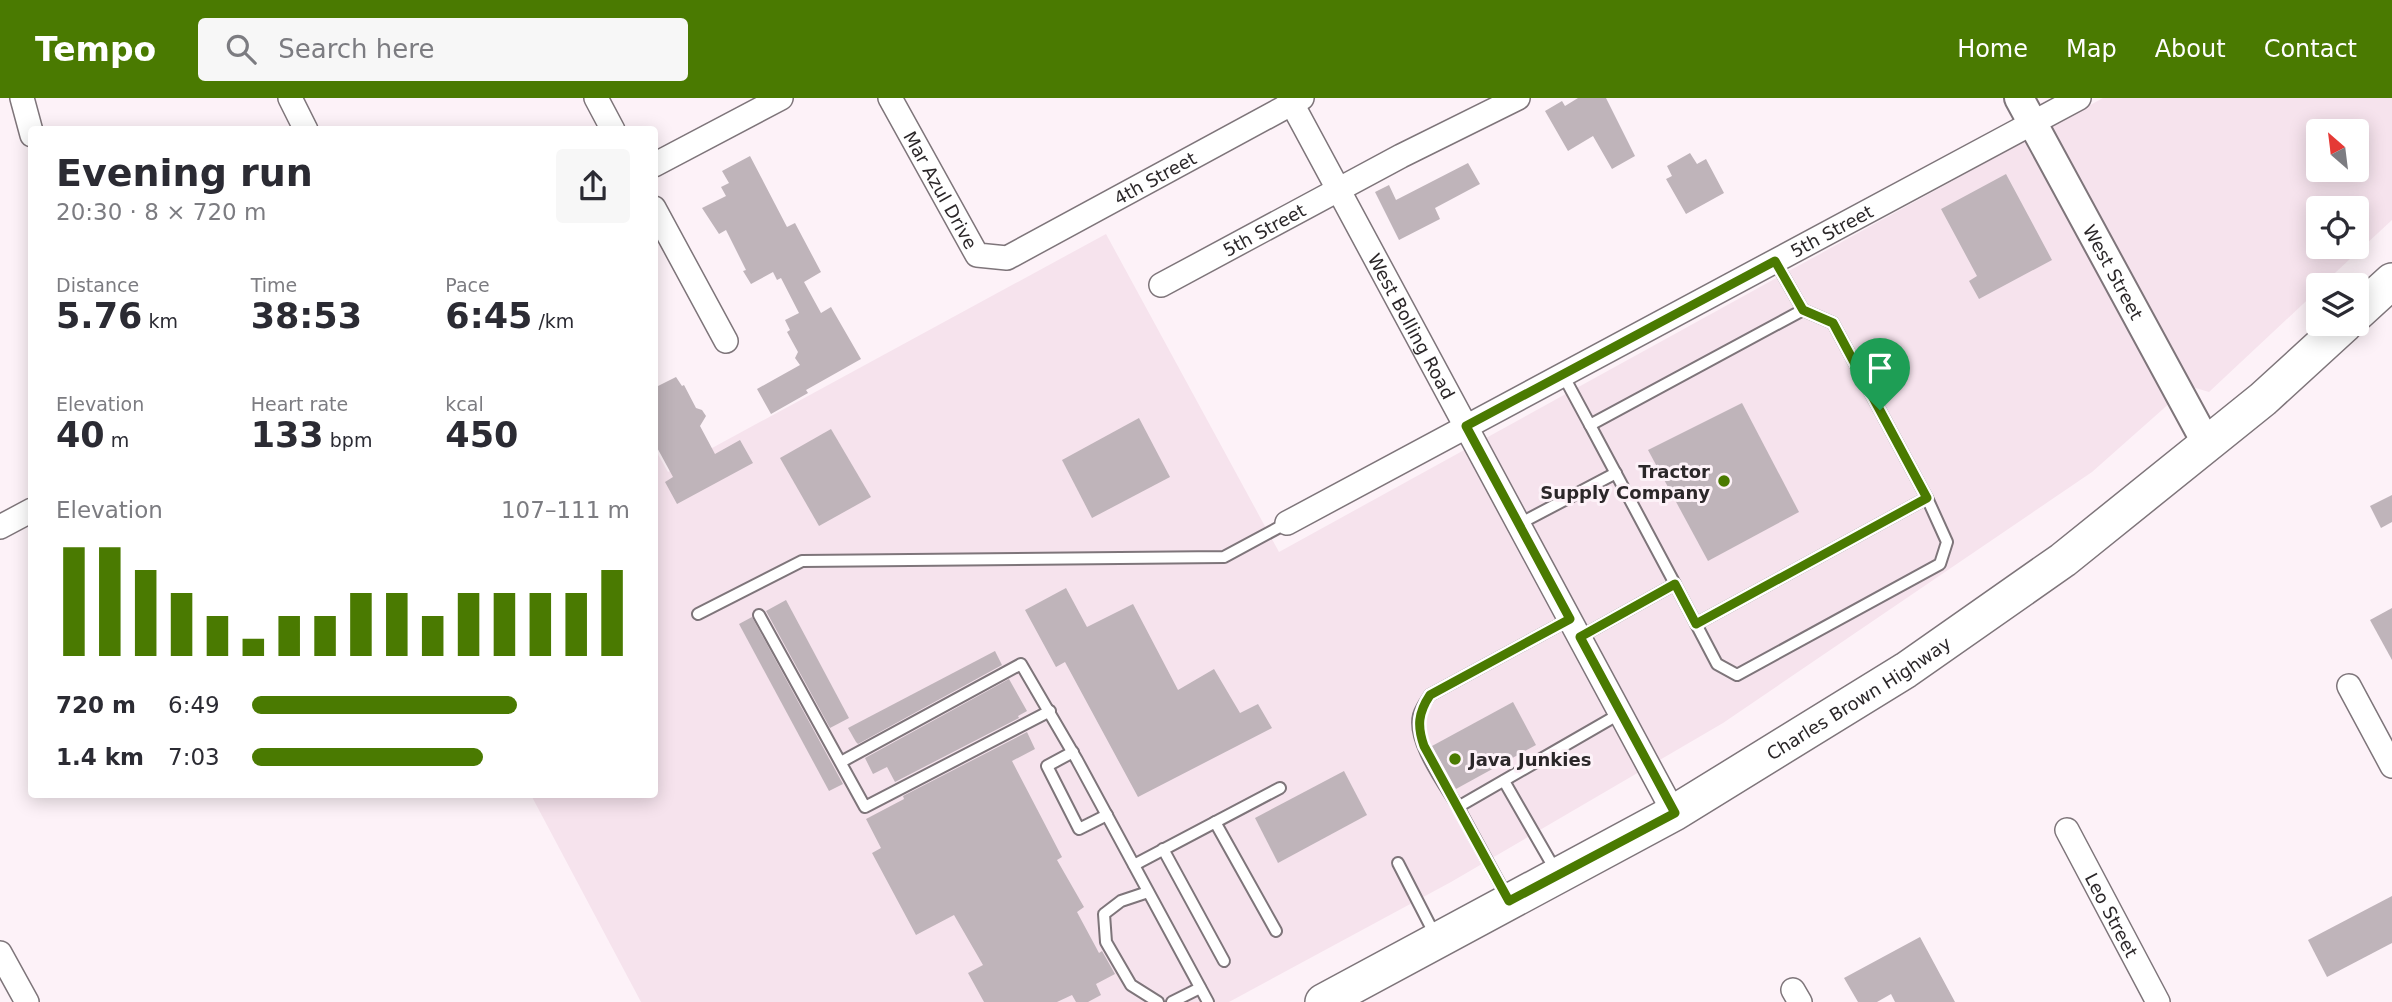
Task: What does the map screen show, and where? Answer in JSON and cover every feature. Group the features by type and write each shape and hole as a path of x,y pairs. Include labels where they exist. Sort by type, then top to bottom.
{"main road":[{"path":"2369,302 2392,281"},
{"name":"Charles Brown Highway","path":"1323,1002 1675,813 1926,656 2063,560 2263,399 2332,336"}],"street":[{"path":"22,98 30,126"},
{"path":"290,98 304,126"},
{"path":"596,98 611,126"},
{"path":"658,163 781,98"},
{"name":"Mar Azul Drive","path":"890,98 977,255 1007,257"},
{"name":"5th Street","path":"1161,285 1401,156 1518,98"},
{"name":"West Street","path":"2019,98 2207,444"},
{"name":"5th Street","path":"1287,523 2079,98"},
{"name":"4th Street","path":"1007,257 1294,100"},
{"name":"West Bolling Road","path":"1294,100 1339,191 1675,813"},
{"path":"658,215 726,341"},
{"path":"0,527 28,512"},
{"path":"2349,686 2392,766"},
{"name":"Leo Street","path":"2067,830 2158,1002"},
{"path":"0,954 27,1002"}],"lane":[{"path":"1562,375 1717,664 1737,675 1940,564 1947,542 1927,498 1833,323 1803,310 1775,261"},
{"path":"1590,425 1803,310"},
{"path":"1519,524 1616,472"},
{"path":"1696,624 1927,498"},
{"path":"698,614 802,561 1224,557 1287,523"},
{"path":"1509,901 1424,746 1420,735 1420,713 1430,695 1675,584"},
{"path":"759,615 865,807 1049,711"},
{"path":"841,762 1021,664 1073,752 1208,1002"},
{"path":"1458,807 1621,713"},
{"path":"1073,752 1047,766 1079,829 1107,814"},
{"path":"1504,781 1558,875"},
{"path":"1134,865 1280,788"},
{"path":"1215,822 1276,931"},
{"path":"1163,849 1224,961"},
{"path":"1398,863 1438,940"},
{"path":"1148,892 1121,901 1104,914 1106,942 1131,985 1158,1002"},
{"path":"1172,1002 1200,988"}],"shaded area":[{"path":"2103,98 2392,98 2392,220 2369,241 2369,196 2306,196 2306,259 2350,259 2335,273 2306,273 2306,301 2209,392 2189,386 2092,472 1723,723 1451,882 1229,1002 641,1002 533,798 658,798 658,454 668,472 1106,234 1279,552"}],"building":[{"path":"1578,98 1606,98 1635,156 1612,169 1593,136 1568,151 1545,111 1562,101 1565,106"},
{"path":"1690,153 1697,164 1706,159 1724,193 1686,214 1666,179 1672,176 1667,166"},
{"path":"750,156 787,227 795,223 821,272 804,282 821,313 831,307 861,359 806,390 808,393 771,414 757,389 800,365 795,358 798,352 787,332 790,330 785,320 799,313 781,278 777,280 773,272 751,284 726,230 719,234 702,208 726,196 721,187 729,183 722,171"},
{"path":"1468,163 1480,184 1435,208 1440,219 1399,240 1375,192 1389,185 1396,200"},
{"path":"2006,174 2052,260 1979,299 1969,281 1977,276 1941,209"},
{"path":"676,377 682,386 684,385 696,408 702,410 706,416 700,426 715,454 740,440 753,463 677,504 665,482 673,477 658,449 658,386"},
{"name":"Tractor Supply Company","path":"1742,403 1799,512 1708,561 1648,450"},
{"path":"1139,418 1170,477 1092,518 1062,460"},
{"path":"831,429 871,497 819,526 780,458"},
{"path":"2392,495 2392,522 2381,528 2370,506"},
{"path":"1066,588 1087,627 1133,604 1178,690 1214,669 1240,713 1258,704 1272,728 1138,797 1065,662 1056,667 1025,610"},
{"path":"786,600 849,718 830,728 766,611"},
{"path":"2392,608 2392,660 2370,620"},
{"path":"752,617 843,784 829,791 739,624"},
{"path":"995,651 1002,665 858,744 856,742 848,728"},
{"path":"1009,679 1027,711 1018,716 1019,718 895,782 887,767 873,774 865,758"},
{"path":"1513,702 1536,745 1456,789 1432,746"},
{"path":"1027,732 1035,749 1012,761 1062,857 1057,860 1084,907 1077,912 1099,953 1102,951 1115,974 1096,984 1101,995 1088,1002 1076,1002 1072,995 1057,1002 984,1002 968,973 983,965 954,915 916,935 872,853 881,848 866,819 904,799 903,796"},
{"path":"1344,771 1367,815 1278,863 1255,818"},
{"path":"2392,896 2392,943 2327,977 2308,940"},
{"path":"1920,937 1955,1002 1895,1002 1891,994 1877,1002 1858,1002 1844,978"}],"place":[{"name":"Tractor Supply Company","path":"1724,481"},
{"name":"Java Junkies","path":"1455,759"}],"route":[{"path":"1775,261 1803,310 1833,323 1880,410 1927,498 1696,624 1675,584 1580,637 1675,813 1509,901 1424,746 1418,722 1430,695 1570,619 1466,426 1775,261"}]}
